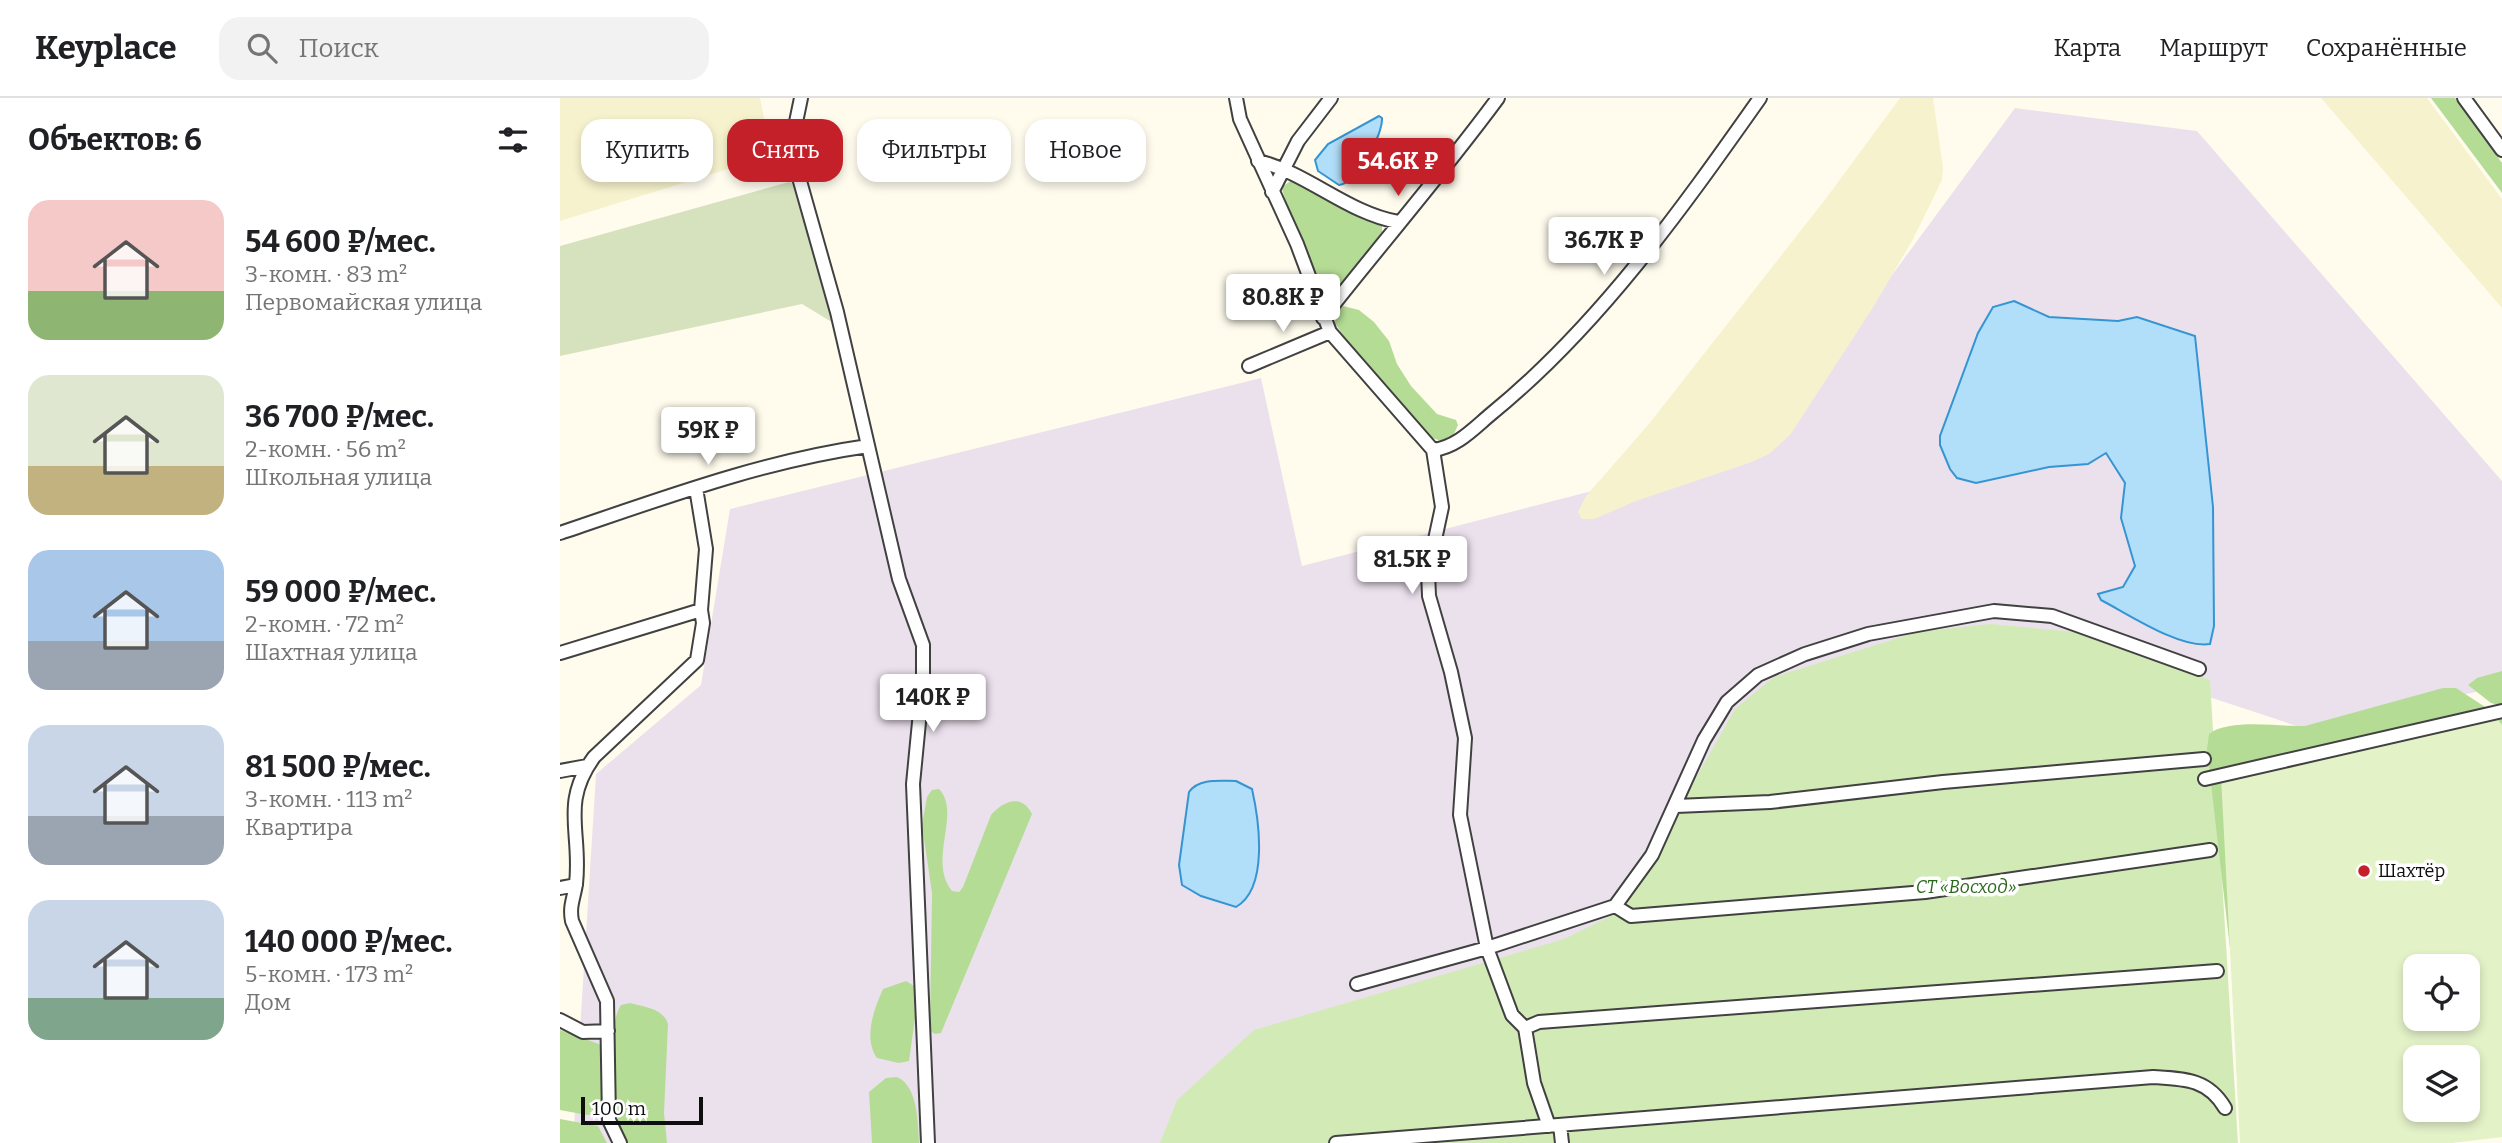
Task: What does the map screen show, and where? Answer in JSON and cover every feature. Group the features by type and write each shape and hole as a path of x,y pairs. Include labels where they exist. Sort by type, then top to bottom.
{"street":[{"path":"802,98 796,122 796,167 837,312 901,589 923,645 923,681 913,784 928,1143"},
{"path":"1236,98 1240,119 1297,244 1330,332 1433,450 1441,507 1428,572 1429,596 1451,671 1463,727 1460,815 1487,948 1512,1015 1525,1028 1534,1083 1562,1143"},
{"path":"1272,192 1298,141 1331,98"},
{"path":"1324,318 1398,222 1444,171 1498,98"},
{"path":"1433,450 1455,443 1515,395 1609,298 1705,176 1760,98"},
{"path":"2464,98 2502,150"},
{"path":"1258,161 1284,167 1363,212 1398,222"},
{"path":"1249,366 1330,332"},
{"path":"560,533 696,488 820,453 868,446"},
{"path":"620,1143 608,1120 607,1001 572,921 571,898 576,886 573,795 575,784 587,766 618,732 697,660 703,623 701,610 705,530 696,488"},
{"path":"560,653 701,610"},
{"path":"1357,984 1487,948 1615,906 1652,855 1704,740 1727,702 1758,675 1805,654 1868,634 1994,611 2052,616 2199,669"},
{"path":"2205,779 2502,711"},
{"path":"1676,806 1770,802 1943,782 2204,759"},
{"path":"560,771 587,766"},
{"path":"1615,906 1631,916 1926,892 2210,850"},
{"path":"560,888 576,886"},
{"path":"1525,1028 1539,1022 2217,971"},
{"path":"560,1020 583,1032 608,1031"},
{"path":"1336,1143 2153,1077 2200,1082 2218,1096 2225,1108"}],"shaded area":[{"path":"560,98 760,98 764,119 727,119 727,169 713,174 713,119 581,119 581,182 686,182 560,221"},
{"path":"1900,98 1933,98 1943,167 1942,180 1912,241 1872,309 1790,435 1769,454 1749,463 1636,501 1594,519 1582,519 1578,512 1586,496 1648,425 1824,201"},
{"path":"2321,98 2427,98 2502,199 2502,308"},
{"path":"2015,108 2197,131 2502,481 2502,686 2309,730 2033,639 1625,942 1182,1143 573,1143 596,774 701,685 730,509 1261,378 1302,566 1766,446"}],"green space":[{"path":"2431,98 2455,98 2502,163 2502,193"},
{"path":"1292,180 1306,182 1364,220 1382,226 1382,237 1333,298 1329,298 1325,292 1283,194 1282,187"},
{"path":"789,182 798,184 835,324 802,304 560,356 560,246"},
{"path":"1343,306 1359,310 1374,322 1389,341 1397,364 1411,386 1437,414 1456,420 1458,425 1453,436 1441,441 1430,437 1357,358 1335,323 1336,310"},
{"name":"СТ «Восход»","path":"1990,624 2097,634 2210,680 2238,1143 1160,1143 1177,1100 1254,1030 1564,939 1621,911 1735,709 1774,677 1917,632"},
{"path":"2502,671 2502,706 2491,703 2468,685 2477,678"},
{"path":"2443,688 2456,688 2502,718 2502,751 2233,974 2207,749 2209,734 2229,726 2305,726"},
{"name":"Шахтёр","path":"2498,720 2502,725 2502,1137 2452,1143 2240,1143 2221,776"},
{"path":"939,789 945,799 947,811 943,865 945,879 952,891 959,892 963,887 991,815 996,810 1013,801 1023,804 1032,814 941,1033 935,1034 930,1031 932,893 922,825 927,797 932,790"},
{"path":"906,981 914,986 915,1018 909,1061 899,1063 877,1058 870,1033 873,1014 883,989"},
{"path":"630,1003 657,1011 668,1024 664,1113 667,1143 627,1143 618,1129 613,1113 611,1074 614,1026 621,1005"},
{"path":"560,1030 599,1044 602,1049 603,1107 600,1113 587,1115 560,1110"},
{"path":"897,1077 909,1088 913,1097 919,1143 872,1143 869,1092 886,1078"},
{"path":"560,1119 598,1126 607,1143 560,1143"}],"water":[{"path":"1379,116 1382,118 1381,126 1374,146 1353,176 1339,185 1318,171 1315,160 1328,144"},
{"path":"2014,301 2049,317 2118,321 2137,317 2195,336 2213,507 2214,626 2210,644 2198,644 2169,636 2101,600 2098,594 2123,587 2135,566 2121,518 2125,483 2106,453 2088,464 2049,467 1976,483 1957,478 1950,469 1940,445 1940,436 1978,333 1993,307"},
{"path":"1236,781 1252,789 1259,852 1253,885 1246,898 1236,907 1201,896 1182,885 1179,865 1189,792 1204,782"}],"place":[{"name":"Шахтёр","path":"2364,871"}]}
